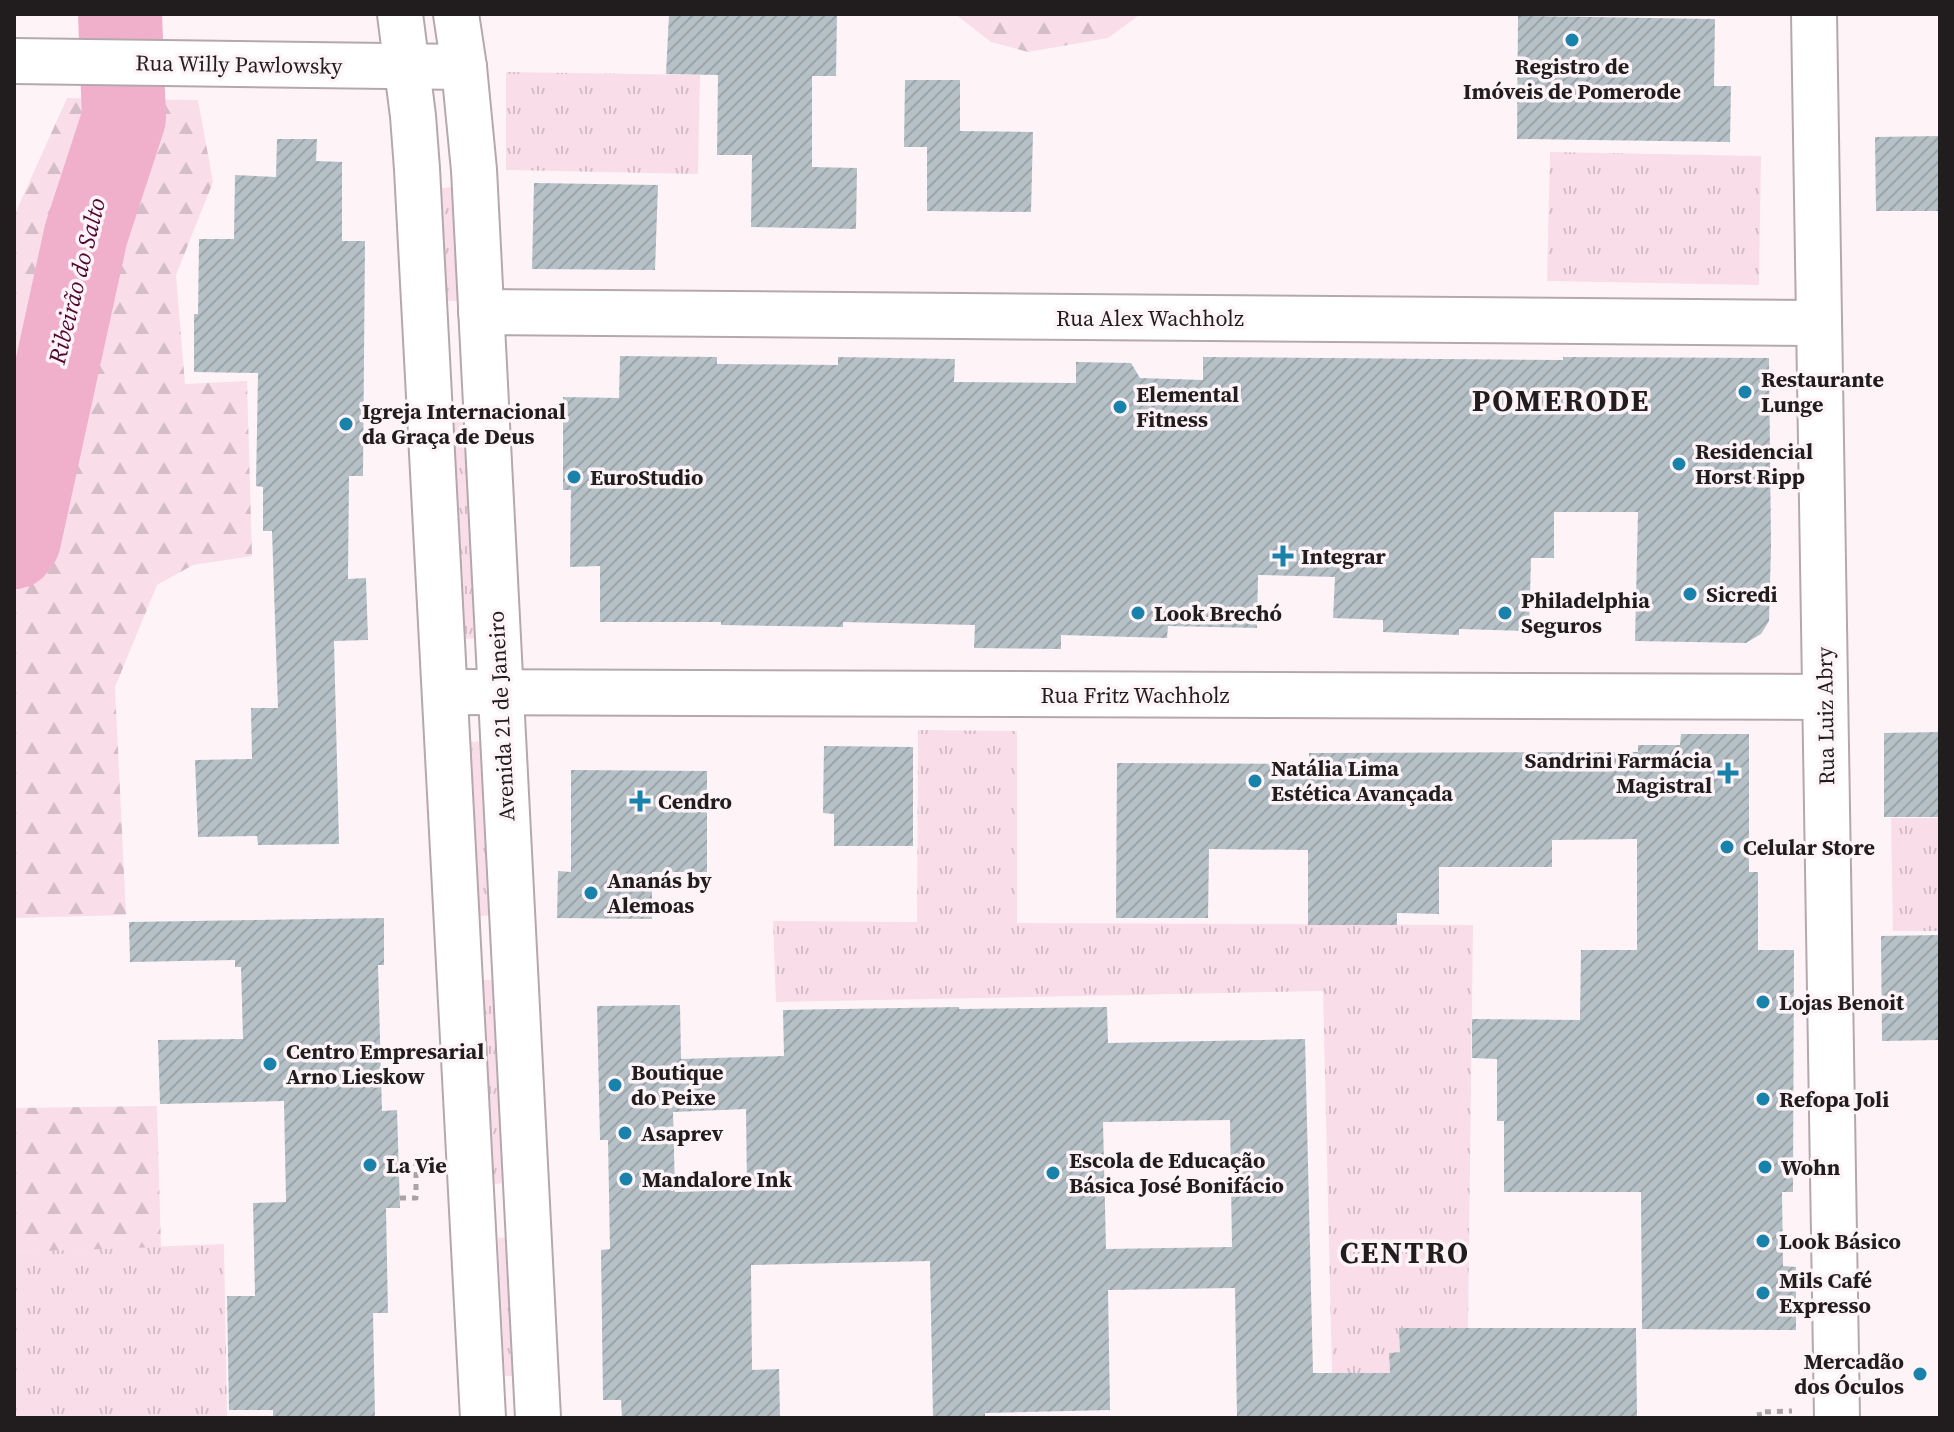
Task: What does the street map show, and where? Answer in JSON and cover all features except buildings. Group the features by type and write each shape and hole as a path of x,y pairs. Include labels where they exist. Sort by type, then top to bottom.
{"main road":[{"path":"400,14 416,156 482,1408 537,1407"},
{"name":"Avenida 21 de Janeiro","path":"456,14 474,170 537,1407"},
{"name":"Rua Luiz Abry","path":"1814,14 1837,1418"},
{"name":"Rua Willy Pawlowsky","path":"14,61 464,67"},
{"path":"427,351 481,312"},
{"name":"Rua Alex Wachholz","path":"481,312 1819,323"},
{"name":"Rua Fritz Wachholz","path":"445,692 1824,697"},
{"path":"458,945 513,942"},
{"path":"471,1206 526,1205"}],"path":[{"path":"400,1198 416,1198 416,1161"}],"green space":[{"path":"955,14 1141,14 1108,38 1028,52 991,42"},
{"path":"506,72 700,75 698,174 506,170"},
{"path":"67,98 198,100 213,182 176,275 185,384 247,381 252,556 193,565 157,585 115,687 126,915 14,918 14,216"},
{"path":"1550,152 1761,156 1759,285 1547,281"},
{"path":"455,187 463,301 447,301 439,188"},
{"path":"466,409 480,638 464,639 451,410"},
{"path":"918,730 1017,731 1017,923 1473,925 1468,1328 1400,1328 1400,1352 1389,1353 1390,1373 1332,1373 1323,991 776,1002 773,921 917,922"},
{"path":"486,741 495,915 480,916 471,742"},
{"path":"1891,818 1940,818 1940,931 1893,931"},
{"path":"483,980 497,980 506,1183 492,1184"},
{"path":"157,1106 161,1247 14,1252 14,1108"},
{"path":"513,1237 519,1376 505,1376 498,1238"},
{"path":"224,1244 227,1418 15,1418 14,1252"}],"waterway":[{"name":"Ribeirão do Salto","path":"14,547 19,540 86,234 124,118 120,14"}],"place":[{"name":"Registro de Imóveis de Pomerode","path":"1572,40"},
{"name":"Restaurante Lunge","path":"1745,392"},
{"name":"Elemental Fitness","path":"1120,407"},
{"name":"Igreja Internacional da Graça de Deus","path":"346,424"},
{"name":"Residencial Horst Ripp","path":"1679,464"},
{"name":"EuroStudio","path":"574,477"},
{"name":"Integrar","path":"1283,556"},
{"name":"Sicredi","path":"1690,594"},
{"name":"Look Brechó","path":"1138,613"},
{"name":"Philadelphia Seguros","path":"1505,613"},
{"name":"Sandrini Farmácia Magistral","path":"1728,773"},
{"name":"Natália Lima Estética Avançada","path":"1255,781"},
{"name":"Cendro","path":"640,801"},
{"name":"Celular Store","path":"1727,847"},
{"name":"Ananás by Alemoas","path":"591,893"},
{"name":"Lojas Benoit","path":"1763,1002"},
{"name":"Centro Empresarial Arno Lieskow","path":"270,1064"},
{"name":"Boutique do Peixe","path":"615,1085"},
{"name":"Refopa Joli","path":"1763,1099"},
{"name":"Asaprev","path":"625,1133"},
{"name":"La Vie","path":"370,1165"},
{"name":"Wohn","path":"1765,1167"},
{"name":"Escola de Educação Básica José Bonifácio","path":"1053,1173"},
{"name":"Mandalore Ink","path":"626,1179"},
{"name":"Look Básico","path":"1763,1241"},
{"name":"Mils Café Expresso","path":"1763,1293"},
{"name":"Mercadão dos Óculos","path":"1920,1374"}],"district":[{"name":"POMERODE","path":"1561,401"},
{"name":"CENTRO","path":"1405,1253"}]}
